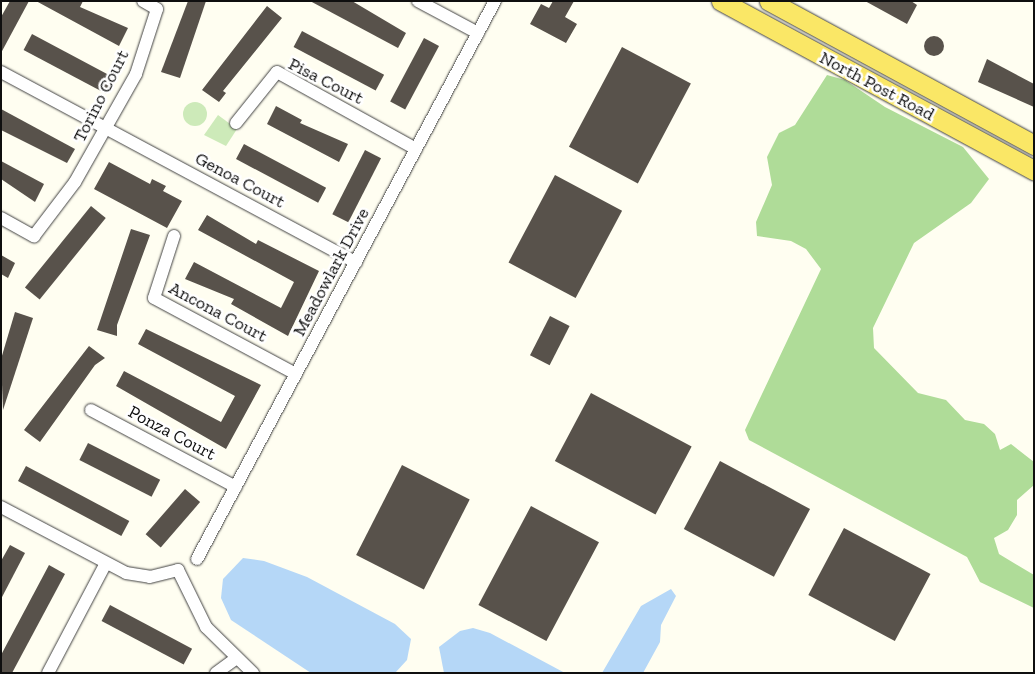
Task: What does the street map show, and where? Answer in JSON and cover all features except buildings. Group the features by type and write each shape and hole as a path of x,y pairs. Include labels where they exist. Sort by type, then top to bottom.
{"main road":[{"name":"North Post Road","path":"721,1 1034,170"},
{"name":"North Post Road","path":"769,1 1034,145"}],"street":[{"name":"Torino Court","path":"1,218 34,236 75,182 107,129 136,74 157,9 143,1"},
{"path":"418,1 478,33"},
{"name":"Meadowlark Drive","path":"197,559 495,1"},
{"name":"Genoa Court","path":"1,72 356,262"},
{"name":"Pisa Court","path":"236,123 277,72 416,149"},
{"name":"Ancona Court","path":"174,236 154,298 296,374"},
{"name":"Ponza Court","path":"91,410 236,487"},
{"path":"1,507 106,563 141,577 178,570 206,627 235,659 252,673"},
{"path":"48,673 106,563"},
{"path":"216,673 235,659"}],"green space":[{"path":"827,75 845,80 885,107 963,147 989,179 971,203 914,243 873,328 874,348 918,393 946,400 965,420 984,424 995,434 1000,450 1011,444 1034,462 1034,485 1017,500 1017,515 1008,530 994,538 999,554 1034,575 1034,608 980,582 967,557 749,440 745,430 821,269 806,249 791,241 757,236 756,222 772,185 767,157 779,133 795,125"},
{"path":"195,102 200,103 206,109 206,119 200,125 195,126 190,125 184,119 183,114 184,109 190,103"},
{"path":"218,115 237,129 226,146 204,135"}],"water":[{"path":"243,558 264,561 307,577 395,624 411,639 407,660 395,673 311,673 231,620 221,598 223,579"},
{"path":"671,589 676,596 661,625 660,642 643,673 602,673 641,606"},
{"path":"473,628 490,633 565,673 444,673 439,647 460,631"}]}
